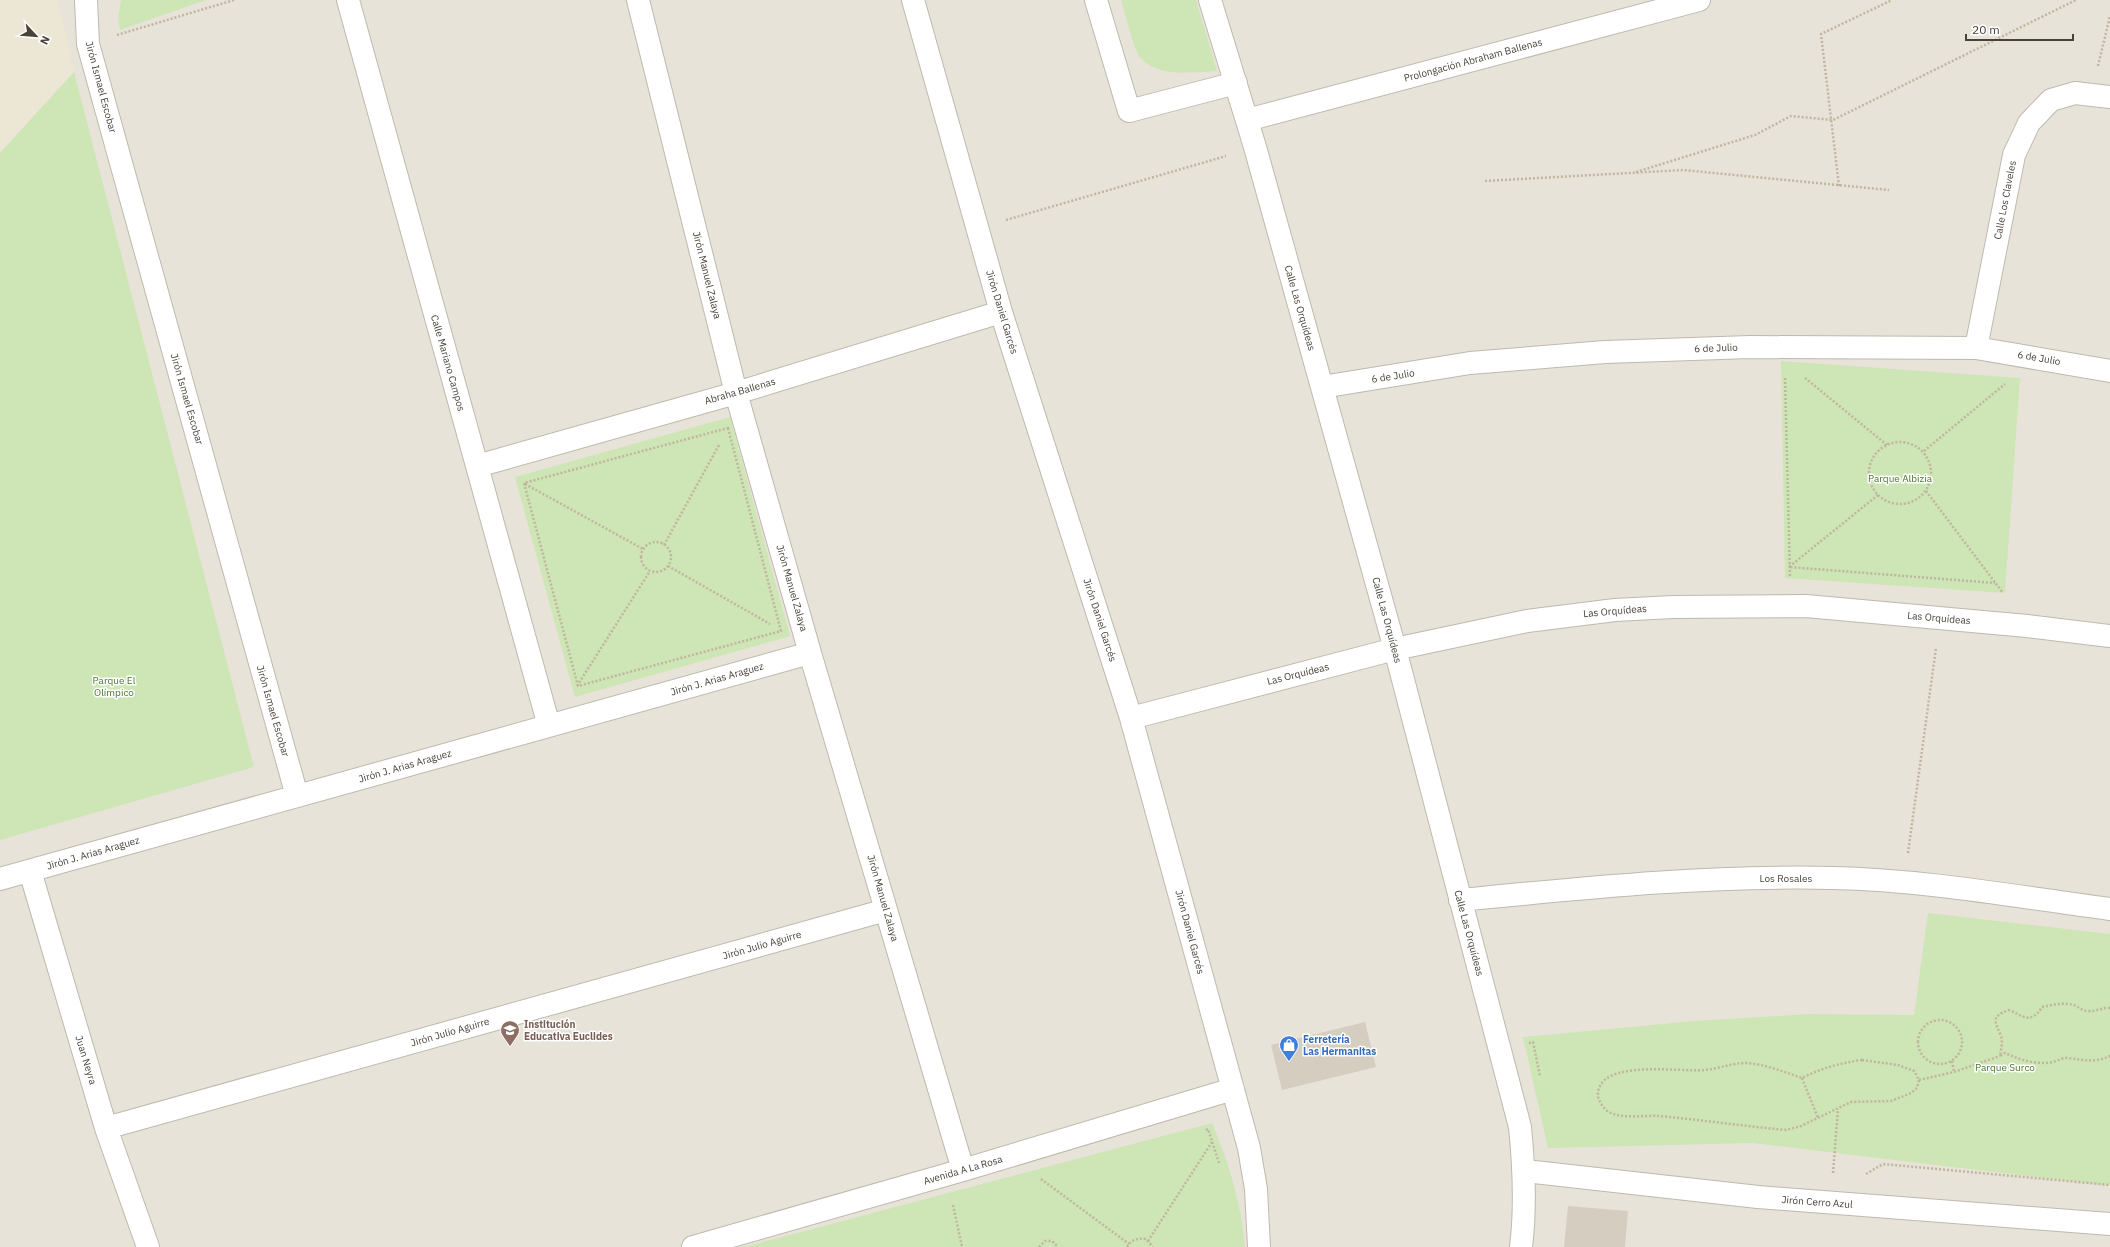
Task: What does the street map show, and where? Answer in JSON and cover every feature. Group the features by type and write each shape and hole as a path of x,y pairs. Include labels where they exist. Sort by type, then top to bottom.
{"street":[{"name":"Jirón Ismael Escobar","path":"86,0 88,44 297,796"},
{"name":"Calle Mariano Campos","path":"348,0 549,726"},
{"name":"Jirón Manuel Zalaya","path":"638,0 736,393 810,653 886,910 955,1172"},
{"name":"Jirón Daniel Garcés","path":"913,0 1001,312 1131,718 1249,1148 1256,1189 1259,1247"},
{"path":"1096,0 1130,112 1236,83"},
{"name":"Calle Las Orquídeas","path":"1210,0 1255,147 1395,649 1520,1127 1525,1171 1524,1224 1521,1247"},
{"name":"Prolongación Abraham Ballenas","path":"1247,120 1699,0"},
{"name":"Calle Los Claveles","path":"1976,348 2014,155 2029,123 2051,100 2075,93 2100,96"},
{"name":"Abraha Ballenas","path":"477,466 736,393 1001,312"},
{"name":"6 de Julio","path":"1322,388 1478,362 1605,352 1784,354 1976,348 2110,371"},
{"name":"Las Orquídeas","path":"1131,718 1395,649 1527,621 1615,610 1673,607 1806,606 2027,626 2110,636"},
{"name":"Jirón J. Arias Araguez","path":"0,878 30,871 810,653"},
{"name":"Juan Neyra","path":"30,871 106,1128 148,1247"},
{"name":"Los Rosales","path":"1460,900 1628,884 1740,878 1833,878 1904,882 2110,909"},
{"name":"Jirón Julio Aguirre","path":"106,1128 886,910"},
{"name":"Avenida A La Rosa","path":"693,1247 955,1172 1232,1089"},
{"name":"Jirón Cerro Azul","path":"1525,1171 1758,1197 2110,1224"}],"path":[{"path":"88,44 234,0"},
{"path":"1839,186 1833,120 1822,34 1892,0"},
{"path":"1636,172 1755,136 1791,116 1833,120 2076,0"},
{"path":"2100,96 2110,16"},
{"path":"977,229 1255,147"},
{"path":"1485,181 1683,170 1889,190"},
{"path":"1784,354 1887,445"},
{"path":"1784,354 1790,606"},
{"path":"1924,451 2036,358"},
{"path":"724,435 728,428 736,393"},
{"path":"524,483 728,428"},
{"path":"728,428 781,631"},
{"path":"1896,441 1906,442 1924,451 1930,460 1932,471 1931,482 1926,492 1918,499 1908,504 1892,503 1878,495 1872,487 1869,468 1872,458 1887,445 1896,441"},
{"path":"664,545 721,442"},
{"path":"477,466 524,483 643,549"},
{"path":"524,483 578,686"},
{"path":"1926,492 2027,626"},
{"path":"1789,567 1878,495"},
{"path":"657,542 664,545 669,550 671,558 668,566 662,571 650,571 642,564 640,556 643,549 649,544 657,542"},
{"path":"668,566 781,631 810,653"},
{"path":"1789,567 1994,583"},
{"path":"549,726 578,686 650,571"},
{"path":"1904,882 1940,618"},
{"path":"578,686 781,631"},
{"path":"2000,1056 2002,1038 1995,1026 1996,1018 2001,1013 2009,1010 2023,1018 2030,1018 2038,1014 2042,1007 2060,1004 2075,1005 2088,1012 2096,1011 2103,1007 2110,1008"},
{"path":"1938,1019 1948,1020 1957,1026 1962,1034 1963,1045 1960,1054 1952,1061 1943,1064 1932,1063 1924,1057 1919,1048 1918,1038 1922,1029 1929,1022 1938,1019"},
{"path":"1499,1050 1533,1042 1540,1078"},
{"path":"1919,1080 1954,1072 2005,1053 2022,1060 2039,1063 2053,1062 2066,1058 2090,1061 2110,1056"},
{"path":"1862,1060 1898,1065 1914,1071 1919,1080 1917,1088 1911,1093 1898,1098 1876,1102 1851,1102 1801,1126 1786,1130 1658,1116 1619,1115 1609,1113 1602,1106 1598,1097 1600,1086 1608,1076 1655,1069 1706,1070 1725,1065 1746,1063 1764,1066 1802,1078 1818,1069 1840,1063 1862,1060"},
{"path":"1952,1061 1954,1072"},
{"path":"1802,1078 1818,1118"},
{"path":"1833,1174 1838,1109"},
{"path":"1200,1131 1208,1129 1222,1171"},
{"path":"1148,1241 1212,1142"},
{"path":"1022,1152 1035,1175 1128,1246 1131,1241 1138,1238 1148,1241 1153,1247"},
{"path":"1859,1177 1883,1164 2110,1185"},
{"path":"955,1172 962,1247"},
{"path":"1825,1174 1840,1175"},
{"path":"1039,1247 1045,1241 1052,1241 1058,1247"}],"shaded area":[{"path":"0,0 2110,0 2110,1247 0,1247"},
{"path":"0,0 58,0 74,72 0,153"}],"green space":[{"path":"121,0 206,0 120,30 118,19"},
{"path":"1121,0 1196,0 1217,71 1186,73 1165,71 1147,63 1139,56 1137,52"},
{"name":"Parque El Olímpico","path":"74,72 254,767 0,840 0,153"},
{"name":"Parque Albizia","path":"1781,361 2020,378 2005,593 1785,578"},
{"path":"730,417 790,636 575,697 515,477"},
{"name":"Parque Surco","path":"1928,913 2110,934 2110,1186 1753,1143 1548,1148 1523,1037 1694,1021 1809,1014 1914,1015"},
{"path":"1212,1123 1224,1153 1237,1199 1241,1215 1245,1247 744,1247"}],"building":[{"path":"1365,1022 1376,1067 1282,1090 1271,1045"},
{"path":"1568,1206 1628,1211 1625,1247 1564,1247"}],"place":[{"name":"Institución Educativa Euclides","path":"510,1047"},
{"name":"Ferretería Las Hermanitas","path":"1289,1062"}]}
